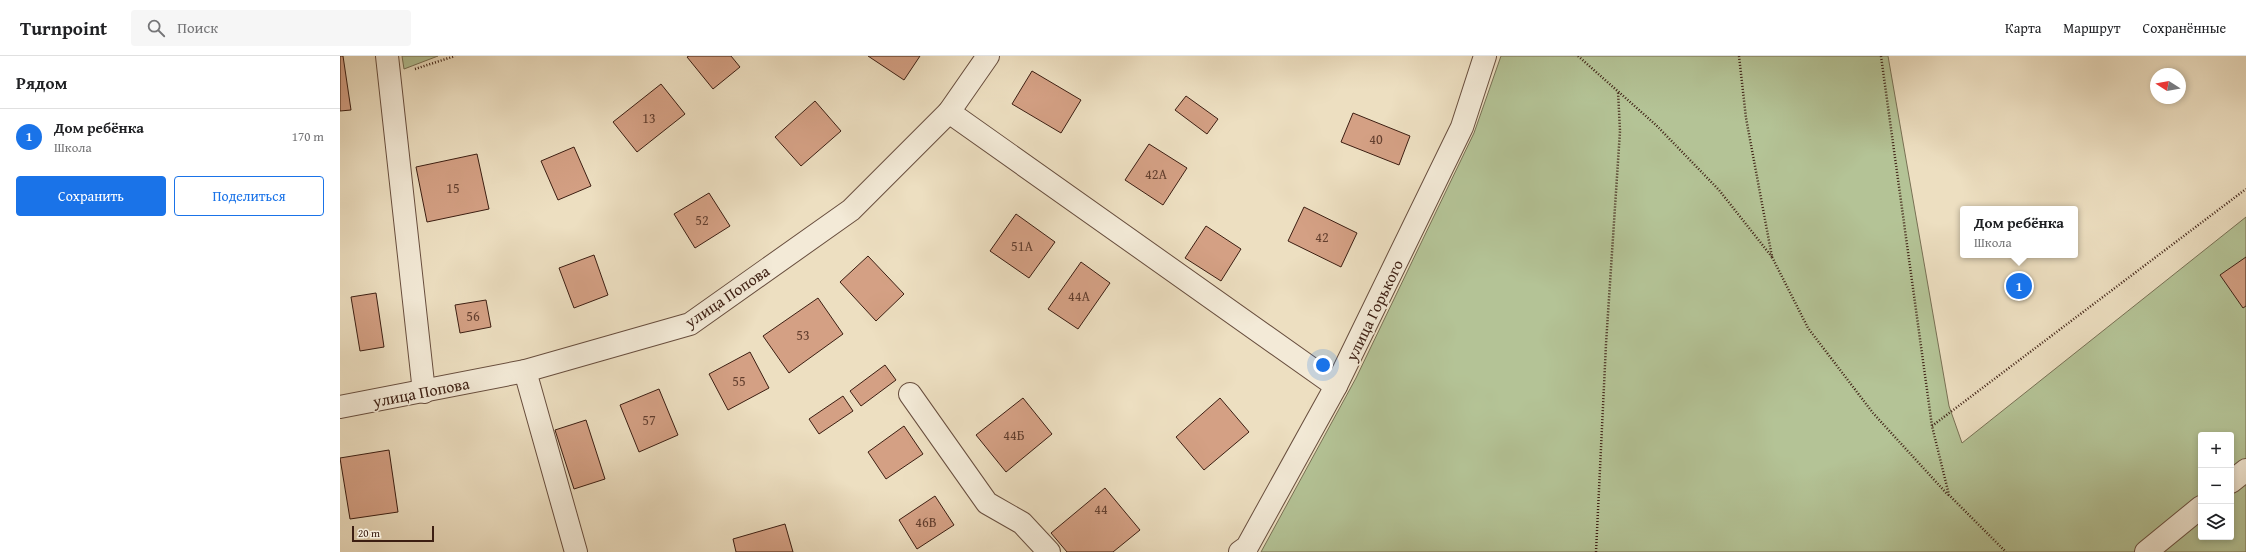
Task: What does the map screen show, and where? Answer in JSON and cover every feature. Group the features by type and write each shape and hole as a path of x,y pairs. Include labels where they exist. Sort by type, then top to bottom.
{"street":[{"name":"улица Попова","path":"340,407 424,392 525,371 690,324 851,210 949,112 988,56"},
{"name":"улица Горького","path":"1240,552 1247,547 1336,386 1462,127 1485,56"},
{"path":"388,66 424,392"},
{"path":"949,112 1336,386"},
{"path":"525,371 576,552"},
{"path":"910,394 987,502 1022,523 1049,552"},
{"path":"2234,480 2246,470"},
{"path":"2146,552 2198,509"}],"path":[{"path":"388,66 455,56"},
{"path":"1578,56 1656,125 1719,190 1772,258 1808,328 1873,413 1949,495 2006,552"},
{"path":"1739,56 1746,118 1772,258"},
{"path":"1881,56 1932,426 1949,495"},
{"path":"1596,552 1606,344 1620,131 1618,91"},
{"path":"1932,426 2246,189"}],"green space":[{"path":"402,56 438,56 404,69"},
{"path":"1501,56 1888,56 1949,406 1962,443 2246,217 2246,552 1261,552 1356,378 1474,133"}],"building":[{"path":"340,56 343,56 351,110 340,111"},
{"path":"731,56 740,67 713,89 687,57"},
{"path":"868,56 920,56 904,80"},
{"path":"1032,71 1081,100 1061,133 1012,104"},
{"path":"661,84 685,114 637,152 613,122"},
{"path":"1186,96 1218,119 1207,134 1175,110"},
{"path":"815,101 841,131 801,166 775,137"},
{"path":"1353,113 1410,136 1399,165 1341,142"},
{"path":"1149,144 1187,168 1163,205 1125,180"},
{"path":"574,147 591,186 558,200 541,161"},
{"path":"477,154 489,209 427,222 416,167"},
{"path":"709,193 730,226 695,248 674,214"},
{"path":"1304,207 1357,233 1341,267 1288,241"},
{"path":"1016,214 1055,242 1029,278 990,251"},
{"path":"1206,226 1241,249 1221,281 1185,258"},
{"path":"594,255 608,295 574,308 559,268"},
{"path":"868,256 904,294 876,321 840,282"},
{"path":"2246,257 2246,306 2243,308 2220,275"},
{"path":"1081,262 1110,283 1078,329 1048,309"},
{"path":"376,293 384,347 360,351 351,297"},
{"path":"818,298 843,334 789,373 763,336"},
{"path":"486,300 491,327 460,333 455,305"},
{"path":"750,352 769,388 728,410 709,374"},
{"path":"885,365 896,380 861,406 850,391"},
{"path":"659,389 678,435 639,452 620,405"},
{"path":"843,396 853,411 819,434 809,419"},
{"path":"1023,398 1052,434 1006,472 976,435"},
{"path":"1220,398 1249,432 1204,470 1176,437"},
{"path":"586,420 605,479 574,489 555,430"},
{"path":"904,426 923,454 886,479 868,452"},
{"path":"389,450 398,512 350,519 340,458"},
{"path":"1105,488 1140,530 1113,552 1067,552 1051,533"},
{"path":"935,496 954,525 917,549 899,520"},
{"path":"785,524 793,552 736,552 733,539"}],"place":[{"name":"Дом ребёнка","path":"2019,286"}]}
